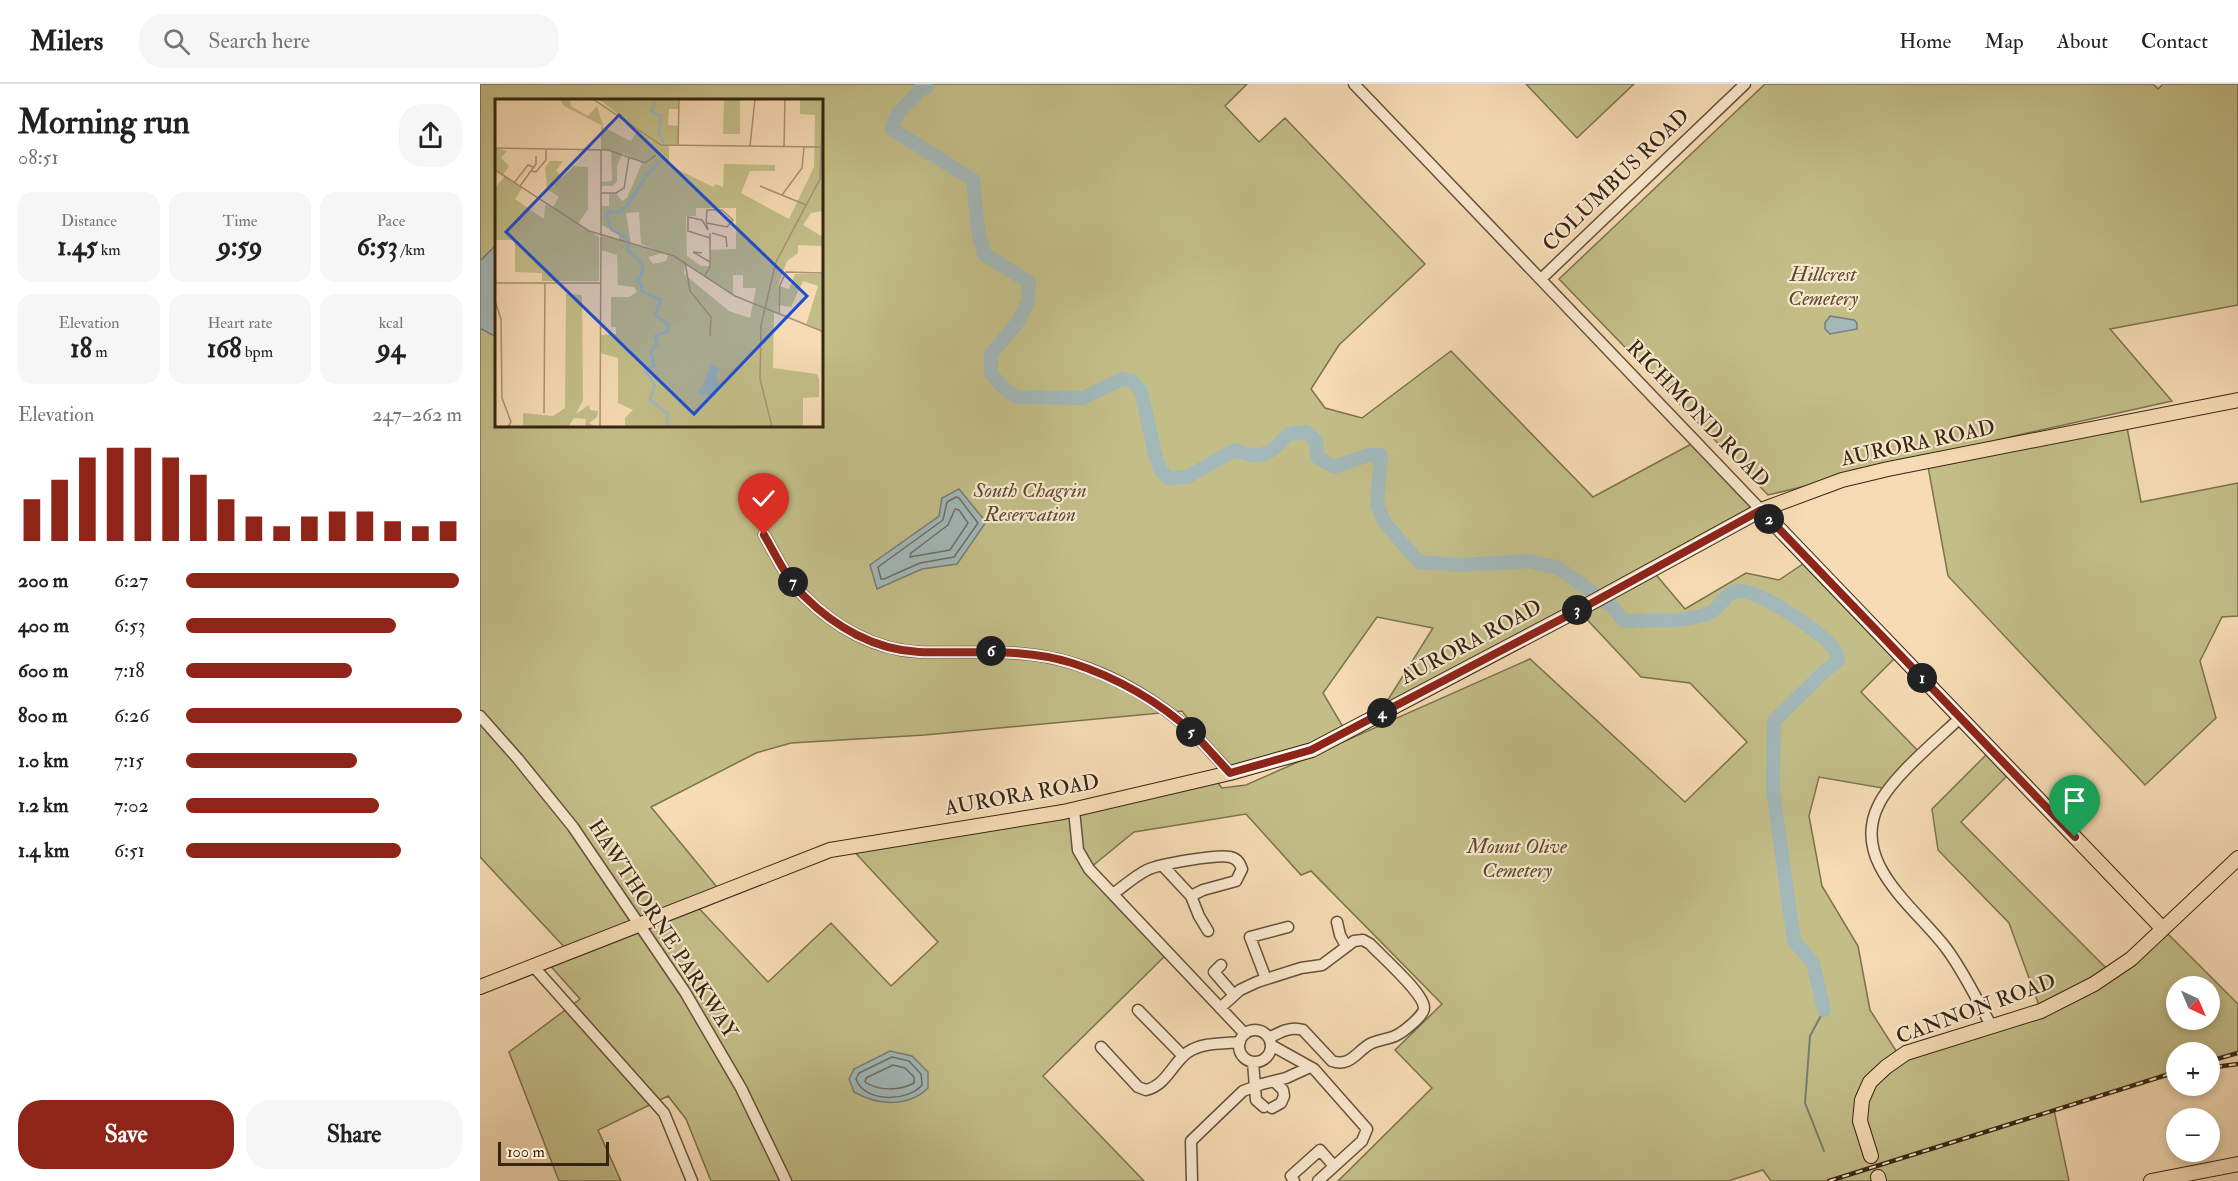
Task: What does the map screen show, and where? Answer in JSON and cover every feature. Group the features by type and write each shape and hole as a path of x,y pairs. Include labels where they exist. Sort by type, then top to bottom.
{"main road":[{"name":"AURORA ROAD","path":"480,987 830,850 1074,810 1230,773 1311,750 1590,604 1761,510 1842,480 2238,400"},
{"name":"RICHMOND ROAD","path":"1761,510 2162,928"},
{"name":"CANNON ROAD","path":"1871,1156 1860,1121 1862,1100 1870,1082 1886,1067 1906,1053 2041,1011 2085,989 2131,959 2238,858"},
{"path":"2151,1181 2238,1164"}],"street":[{"name":"RICHMOND ROAD","path":"1354,84 1761,510"},
{"name":"COLUMBUS ROAD","path":"1541,279 1745,84"},
{"path":"764,535 802,595 847,631 877,645 917,652 1026,653 1072,663 1120,683 1156,703 1192,733 1230,773"},
{"name":"HAWTHORNE PARKWAY","path":"480,716 573,827 685,992 763,1130 786,1181"},
{"path":"1961,717 1888,789 1878,806 1873,825 1873,850 1879,867 1894,888 1933,931 1961,970 1992,1027"},
{"path":"1074,810 1078,850 1089,868 1220,1008 1242,1038 1242,1055 1253,1062 1266,1058 1270,1042 1288,1029 1298,1028 1303,1030 1332,1062 1344,1063 1370,1044 1394,1037 1404,1031 1423,1012 1423,1001 1370,944 1358,940 1346,946 1322,965 1301,968 1240,990 1220,1008"},
{"path":"1113,894 1148,869 1217,856 1231,857 1240,864 1242,869 1236,881 1203,890 1191,896"},
{"path":"1163,866 1191,896 1208,931"},
{"path":"1337,922 1346,946"},
{"path":"1266,979 1250,937 1287,927"},
{"path":"1240,947 1253,944"},
{"path":"1221,965 1214,972 1234,995"},
{"path":"533,966 664,1113 692,1181"},
{"path":"1138,1010 1183,1056"},
{"path":"1101,1047 1138,1086 1146,1090 1156,1086 1183,1056 1202,1046 1242,1038 1258,1030 1270,1042 1310,1067 1367,1129 1362,1141 1318,1181"},
{"path":"1253,1062 1256,1100 1268,1108 1281,1103 1284,1096 1283,1090 1274,1081"},
{"path":"1192,1181 1191,1141 1243,1091 1286,1078 1310,1067"},
{"path":"1294,1181 1291,1176 1320,1150 1334,1166"}],"green space":[{"path":"480,84 1247,84 1225,106 1259,142 1285,118 1425,264 1339,345 1311,389 1325,408 1362,418 1451,351 1593,497 1695,442 1761,510 1652,570 1685,609 1746,573 1779,580 1809,560 1899,654 1861,692 1922,755 1888,789 1819,777 1809,816 1822,886 1858,946 1870,1010 1900,1057 2041,1011 2009,923 1938,850 1932,809 1992,749 2010,773 1961,822 2110,972 2162,928 2210,976 2166,976 2166,1030 2220,1030 2220,986 2238,1004 2238,1052 2220,1058 2220,1042 2166,1042 2166,1075 2054,1110 2069,1181 1771,1181 1763,1170 1728,1181 1338,1181 1432,1088 1395,1050 1442,1004 1311,871 1301,875 1246,814 1134,832 1090,868 1168,953 1043,1076 1144,1181 711,1181 686,1119 668,1096 598,1130 621,1181 559,1181 509,1052 580,999 546,961 568,951 480,857","holes":["1578,610 1641,677 1690,683 1747,742 1685,802 1530,659 1246,785 1222,788 1213,777 849,846 938,942 891,986 831,923 768,982 694,903 721,892 651,807 756,753 791,743 925,735 1182,711 1230,773 1346,732 1323,693 1377,617 1433,628 1379,714"]},
{"path":"1526,84 1634,84 1577,138"},
{"name":"Hillcrest Cemetery","path":"1765,84 2153,84 2158,89 2163,84 2238,84 2238,305 2110,329 2172,401 1768,495 1559,279"},
{"path":"2126,422 2141,502 2238,483 2238,616 2222,617 2200,661 2216,718 2145,785 1948,576 1927,461"}],"water":[{"path":"495,246 495,336 480,330 480,261"},
{"path":"1830,316 1854,320 1857,323 1857,329 1830,334 1825,329 1825,323"},
{"path":"959,489 986,522 957,564 922,569 877,589 870,565 939,516 942,498"},
{"path":"890,1051 912,1056 928,1072 928,1088 911,1099 892,1102 872,1100 854,1092 849,1079 854,1069"}],"waterway":[{"path":"925,84 926,88 921,87 900,111 892,129 973,180 978,229 984,254 1029,282 1028,301 1018,322 991,354 991,374 1007,391 1017,397 1083,398 1122,379 1132,381 1141,391 1155,454 1160,469 1168,478 1187,477 1235,450 1252,455 1265,454 1288,434 1306,432 1316,441 1317,457 1334,467 1369,455 1381,455 1377,504 1384,522 1419,562 1460,565 1529,561 1558,568 1613,607 1623,621 1688,619 1713,611 1733,592 1747,592 1774,604 1806,624 1830,644 1836,652 1838,661 1774,721 1773,791 1794,941 1813,963 1824,1010"},
{"path":"1824,1010 1810,1036 1805,1103 1824,1151"}],"tunnel":[{"path":"1871,1156 1878,1177"}],"railway":[{"path":"2220,1058 2238,1053"},
{"path":"2220,1066 2238,1064"},
{"path":"1829,1181 2166,1075"}],"route":[{"path":"764,535 802,595 847,631 877,645 917,652 1026,653 1072,663 1120,683 1156,703 1192,733 1230,773 1311,750 1590,604 1761,510 2075,837"}],"park label":[{"name":"South Chagrin Reservation","path":"1030,502"},
{"name":"Mount Olive Cemetery","path":"1517,858"}]}
